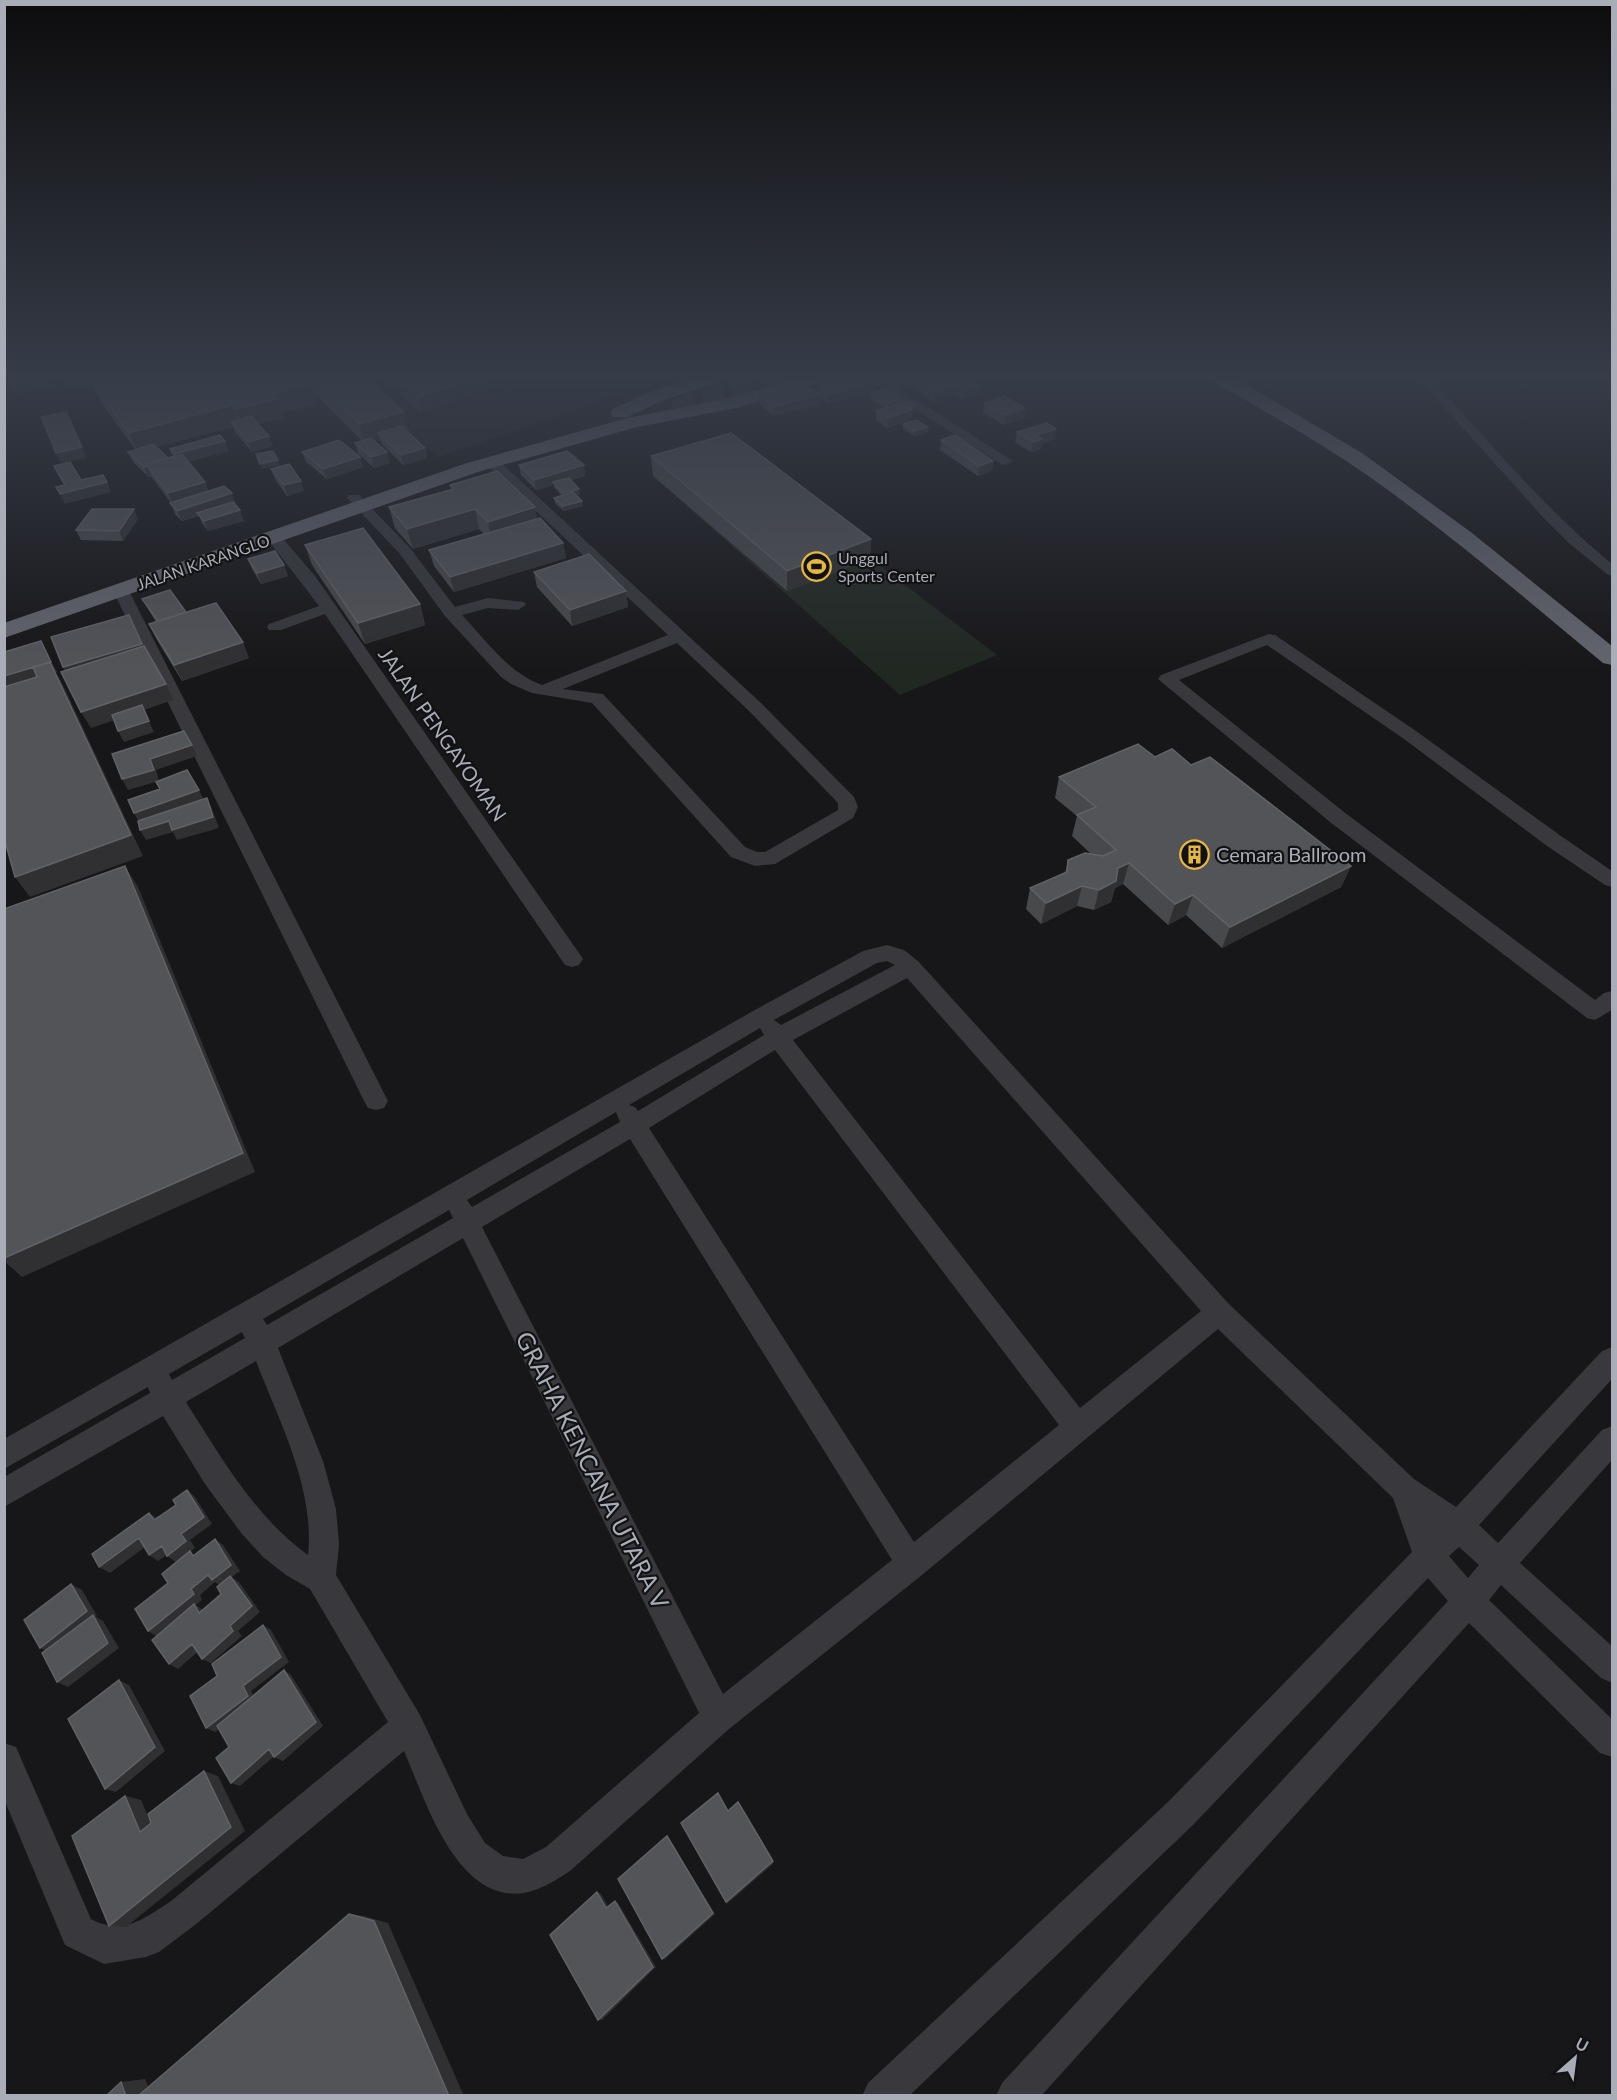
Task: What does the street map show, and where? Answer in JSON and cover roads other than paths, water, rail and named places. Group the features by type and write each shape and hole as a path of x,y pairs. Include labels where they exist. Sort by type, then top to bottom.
{"highway":[{"name":"JALAN KARANGLO","path":"4,620 441,476"},
{"name":"JALAN KARANGLO","path":"4,631 274,537 358,502 445,476"},
{"path":"1365,476 1420,505"},
{"path":"1380,476 1612,658"},
{"path":"1411,476 1612,633"}],"street":[{"path":"507,476 680,636 844,796 849,807 846,814 768,859 747,857 729,844 597,698 585,675"},
{"path":"1513,476 1575,541 1612,571"},
{"path":"358,502 405,551 451,613 516,682 542,691 597,698"},
{"name":"JALAN PENGAYOMAN","path":"274,537 309,579 572,959"},
{"path":"121,591 376,1101"},
{"path":"451,613 488,603 518,605"},
{"path":"275,627 328,608"},
{"path":"112,620 133,613"},
{"path":"542,691 680,636"},
{"path":"1612,880 1554,841 1410,735 1269,639 1167,679 1337,817 1594,1012 1612,999"},
{"path":"4,1455 761,1017 876,954 892,952 910,967 1219,1312 1404,1490 1458,1527 1612,1667"},
{"path":"4,1493 633,1126 779,1037 910,967"},
{"path":"761,1017 779,1037 1078,1428"},
{"path":"618,1100 911,1564"},
{"name":"GRAHA KENCANA UTARA V","path":"454,1196 718,1718"},
{"path":"247,1316 262,1342 309,1461 321,1509 324,1544 321,1578 409,1726 454,1826 473,1855 496,1873 523,1876 539,1871 558,1859 718,1718 911,1564 1219,1312"},
{"path":"881,2096 1180,1813 1458,1527 1612,1360"},
{"path":"154,1370 166,1397 232,1498 263,1535 302,1570 321,1578"},
{"path":"1015,2096 1468,1601 1612,1440"},
{"path":"1404,1490 1429,1556 1468,1601 1612,1741"},
{"path":"4,1759 78,1932 104,1946 146,1939 183,1913 409,1726"}],"place":[{"name":"Unggul Sports Center","path":"817,566"},
{"name":"Cemara Ballroom","path":"1195,854"}]}
